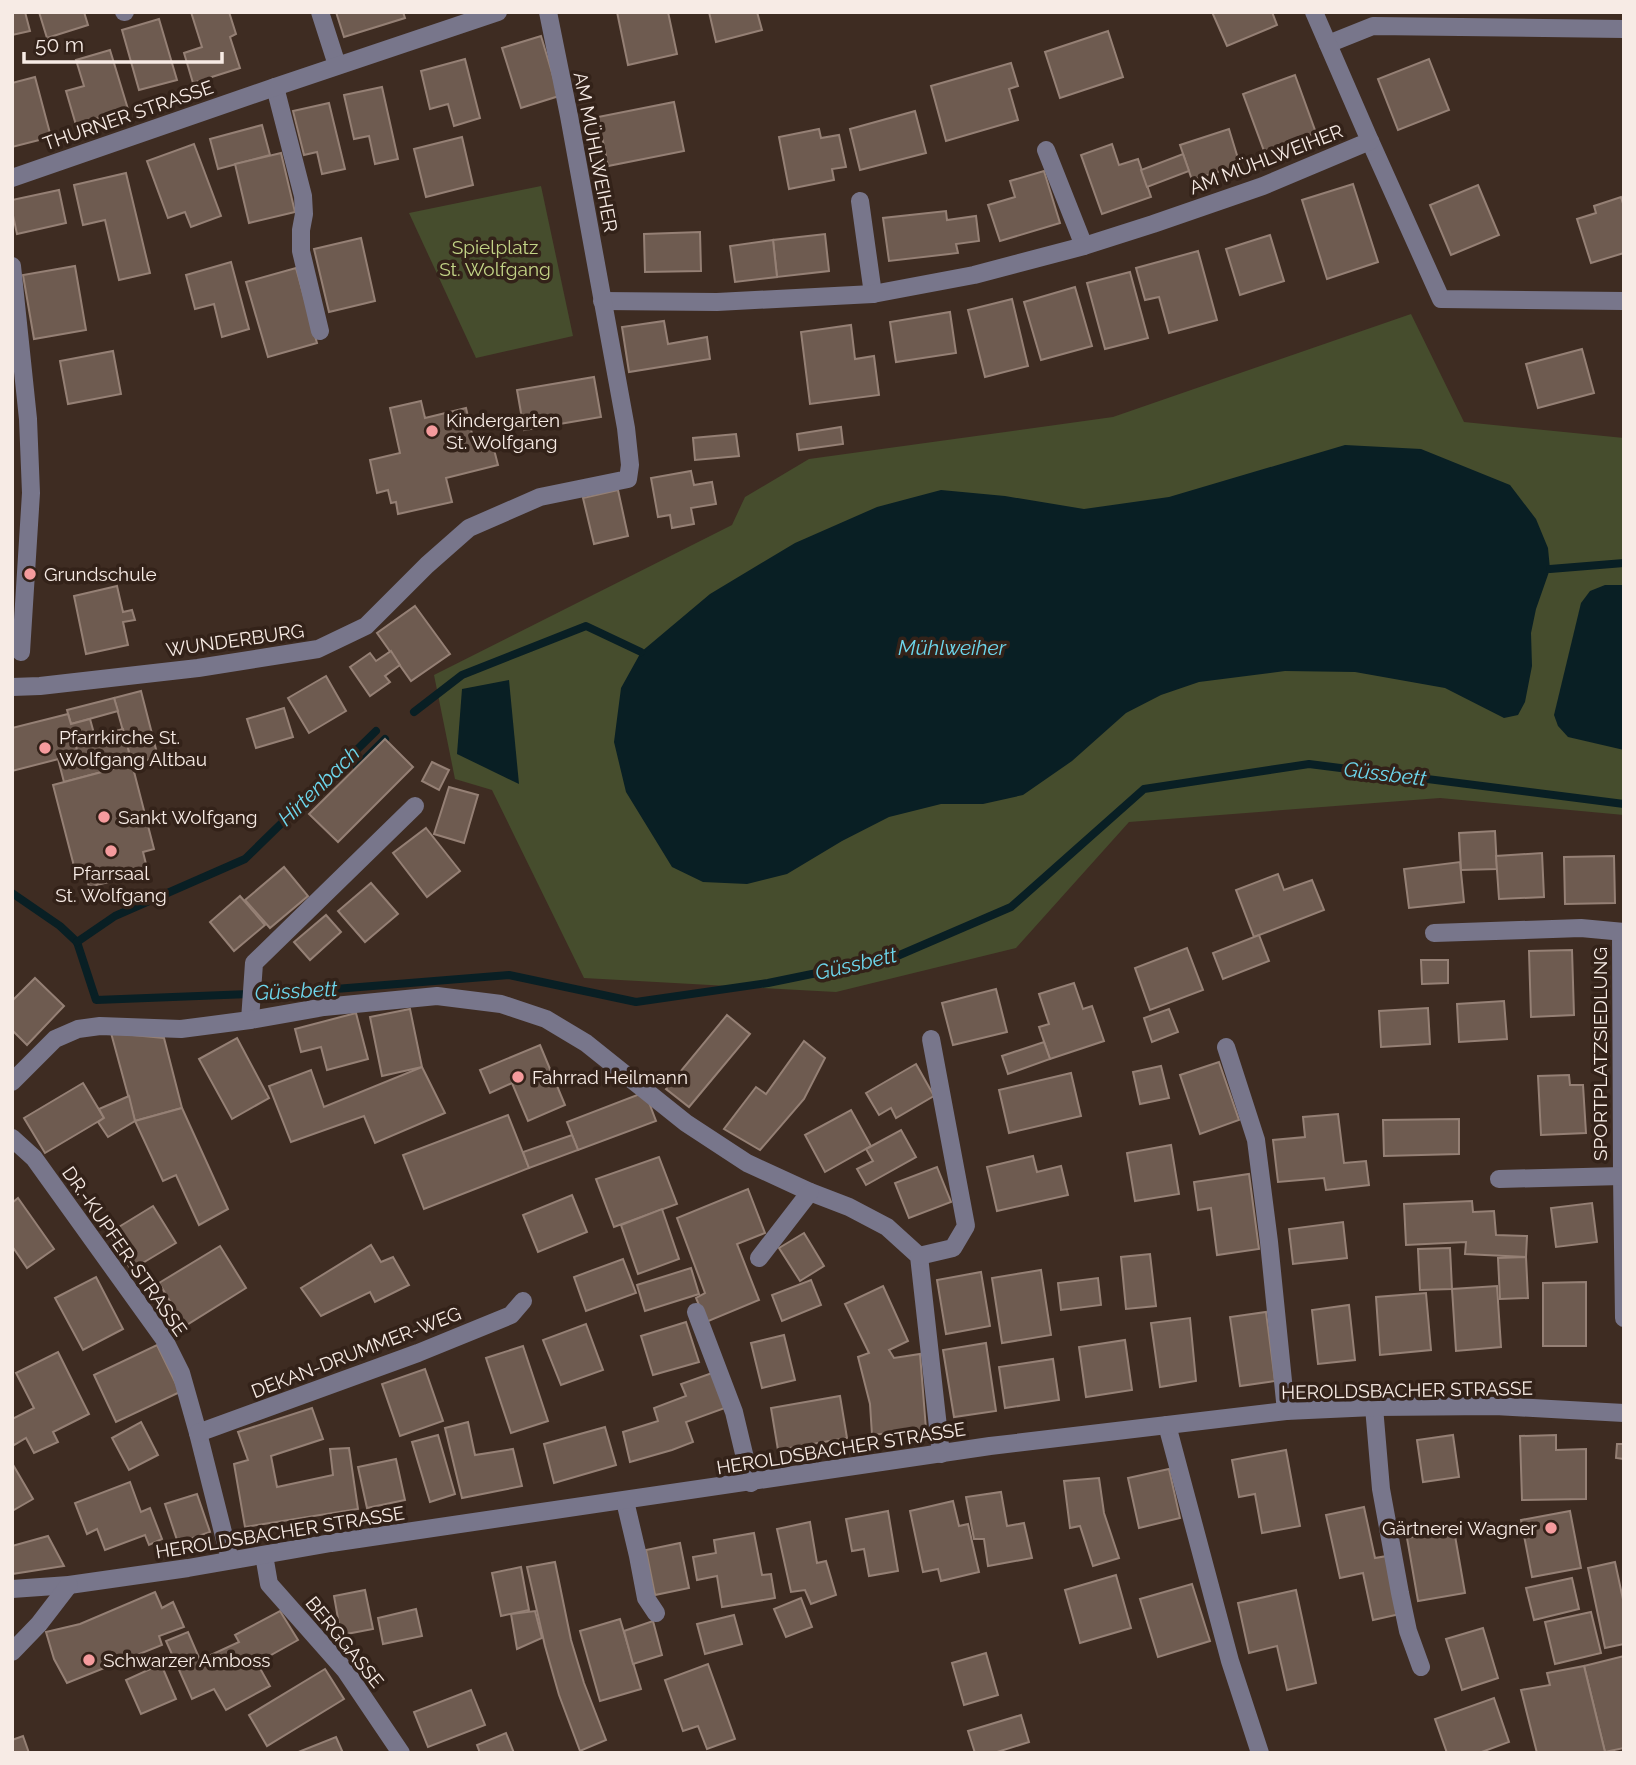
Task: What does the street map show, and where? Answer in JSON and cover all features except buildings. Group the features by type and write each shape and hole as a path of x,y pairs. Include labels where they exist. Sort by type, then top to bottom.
{"street":[{"path":"320,12 337,65"},
{"name":"THURNER STRASSE","path":"12,178 498,12"},
{"name":"AM MÜHLWEIHER","path":"540,497 628,479 630,465 626,428 548,12"},
{"name":"AM MÜHLWEIHER","path":"602,301 717,302 873,294 974,275 1084,246 1263,186 1370,141 1314,12"},
{"path":"1328,44 1373,26 1624,29"},
{"path":"275,87 303,196 301,251 320,331"},
{"path":"1370,141 1441,299 1624,301"},
{"path":"1046,149 1084,246"},
{"path":"860,201 873,294"},
{"path":"12,266 28,419 31,494 20,652"},
{"name":"WUNDERBURG","path":"12,687 198,668 318,649 366,626 427,565 469,528 540,497"},
{"path":"250,1020 254,963 415,806"},
{"name":"SPORTPLATZSIEDLUNG","path":"1434,933 1581,928 1623,932 1624,1318"},
{"path":"12,1082 55,1039 78,1029 100,1026 181,1029 324,1007 437,996 501,1004 545,1019 586,1043 686,1123 747,1163 849,1207 887,1227 919,1256 941,1454"},
{"path":"919,1256 953,1248 966,1226 931,1039"},
{"path":"1226,1047 1256,1140 1286,1411"},
{"name":"DR.-KUPFER-STRASSE","path":"12,1138 34,1158 164,1339 181,1373 230,1560"},
{"name":"SPORTPLATZSIEDLUNG","path":"1499,1179 1622,1176"},
{"path":"759,1258 810,1192"},
{"name":"DEKAN-DRUMMER-WEG","path":"198,1433 418,1353 511,1315 523,1301"},
{"path":"696,1312 734,1412 751,1483"},
{"name":"HEROLDSBACHER STRASSE","path":"12,1589 69,1586 331,1543 941,1454 1286,1411 1495,1406 1624,1413"},
{"path":"1374,1407 1381,1489 1399,1593 1408,1631 1421,1667"},
{"path":"1167,1424 1230,1661 1260,1753"},
{"path":"625,1502 646,1598 656,1613"},
{"name":"BERGGASSE","path":"264,1555 269,1584 345,1670 401,1753"},
{"path":"12,1652 39,1624 69,1586"}],"green space":[{"name":"Spielplatz St. Wolfgang","path":"541,186 573,336 476,358 409,213"},
{"path":"1411,314 1464,422 1624,438 1624,815 1440,798 1129,822 1016,948 836,992 584,978 492,790 455,779 434,675 732,525 745,497 809,459 1113,417"}],"water":[{"name":"Mühlweiher","path":"1345,445 1421,449 1510,485 1536,519 1548,548 1550,569 1536,609 1531,633 1532,666 1525,702 1518,715 1504,718 1445,688 1355,672 1285,671 1199,682 1161,695 1126,713 1072,761 1023,795 983,804 941,804 889,817 787,874 747,884 703,882 672,867 626,792 614,742 621,688 641,652 710,594 795,543 877,507 941,490 1005,496 1084,509 1169,497"},
{"path":"1605,585 1624,585 1624,750 1568,737 1558,726 1554,715 1581,603 1590,591"},
{"path":"509,680 519,784 457,754 462,689"}],"waterway":[{"name":"Hirtenbach","path":"1550,569 1624,563"},
{"name":"Hirtenbach","path":"414,712 462,675 586,626 641,652"},
{"name":"Hirtenbach","path":"77,942 115,916 245,859 376,731"},
{"path":"357,767 385,739"},
{"name":"Güssbett","path":"77,942 96,1000 298,992 509,975 636,1002 768,983 895,957 1011,907 1144,789 1309,764 1624,804"},
{"name":"Hirtenbach","path":"12,893 60,926 77,942"}],"place":[{"name":"Kindergarten St. Wolfgang","path":"432,431"},
{"name":"Grundschule","path":"30,574"},
{"name":"Pfarrkirche St. Wolfgang Altbau","path":"45,748"},
{"name":"Sankt Wolfgang","path":"104,817"},
{"name":"Pfarrsaal St. Wolfgang","path":"111,851"},
{"name":"Fahrrad Heilmann","path":"518,1077"},
{"name":"Gärtnerei Wagner","path":"1551,1528"},
{"name":"Schwarzer Amboss","path":"89,1660"}]}
